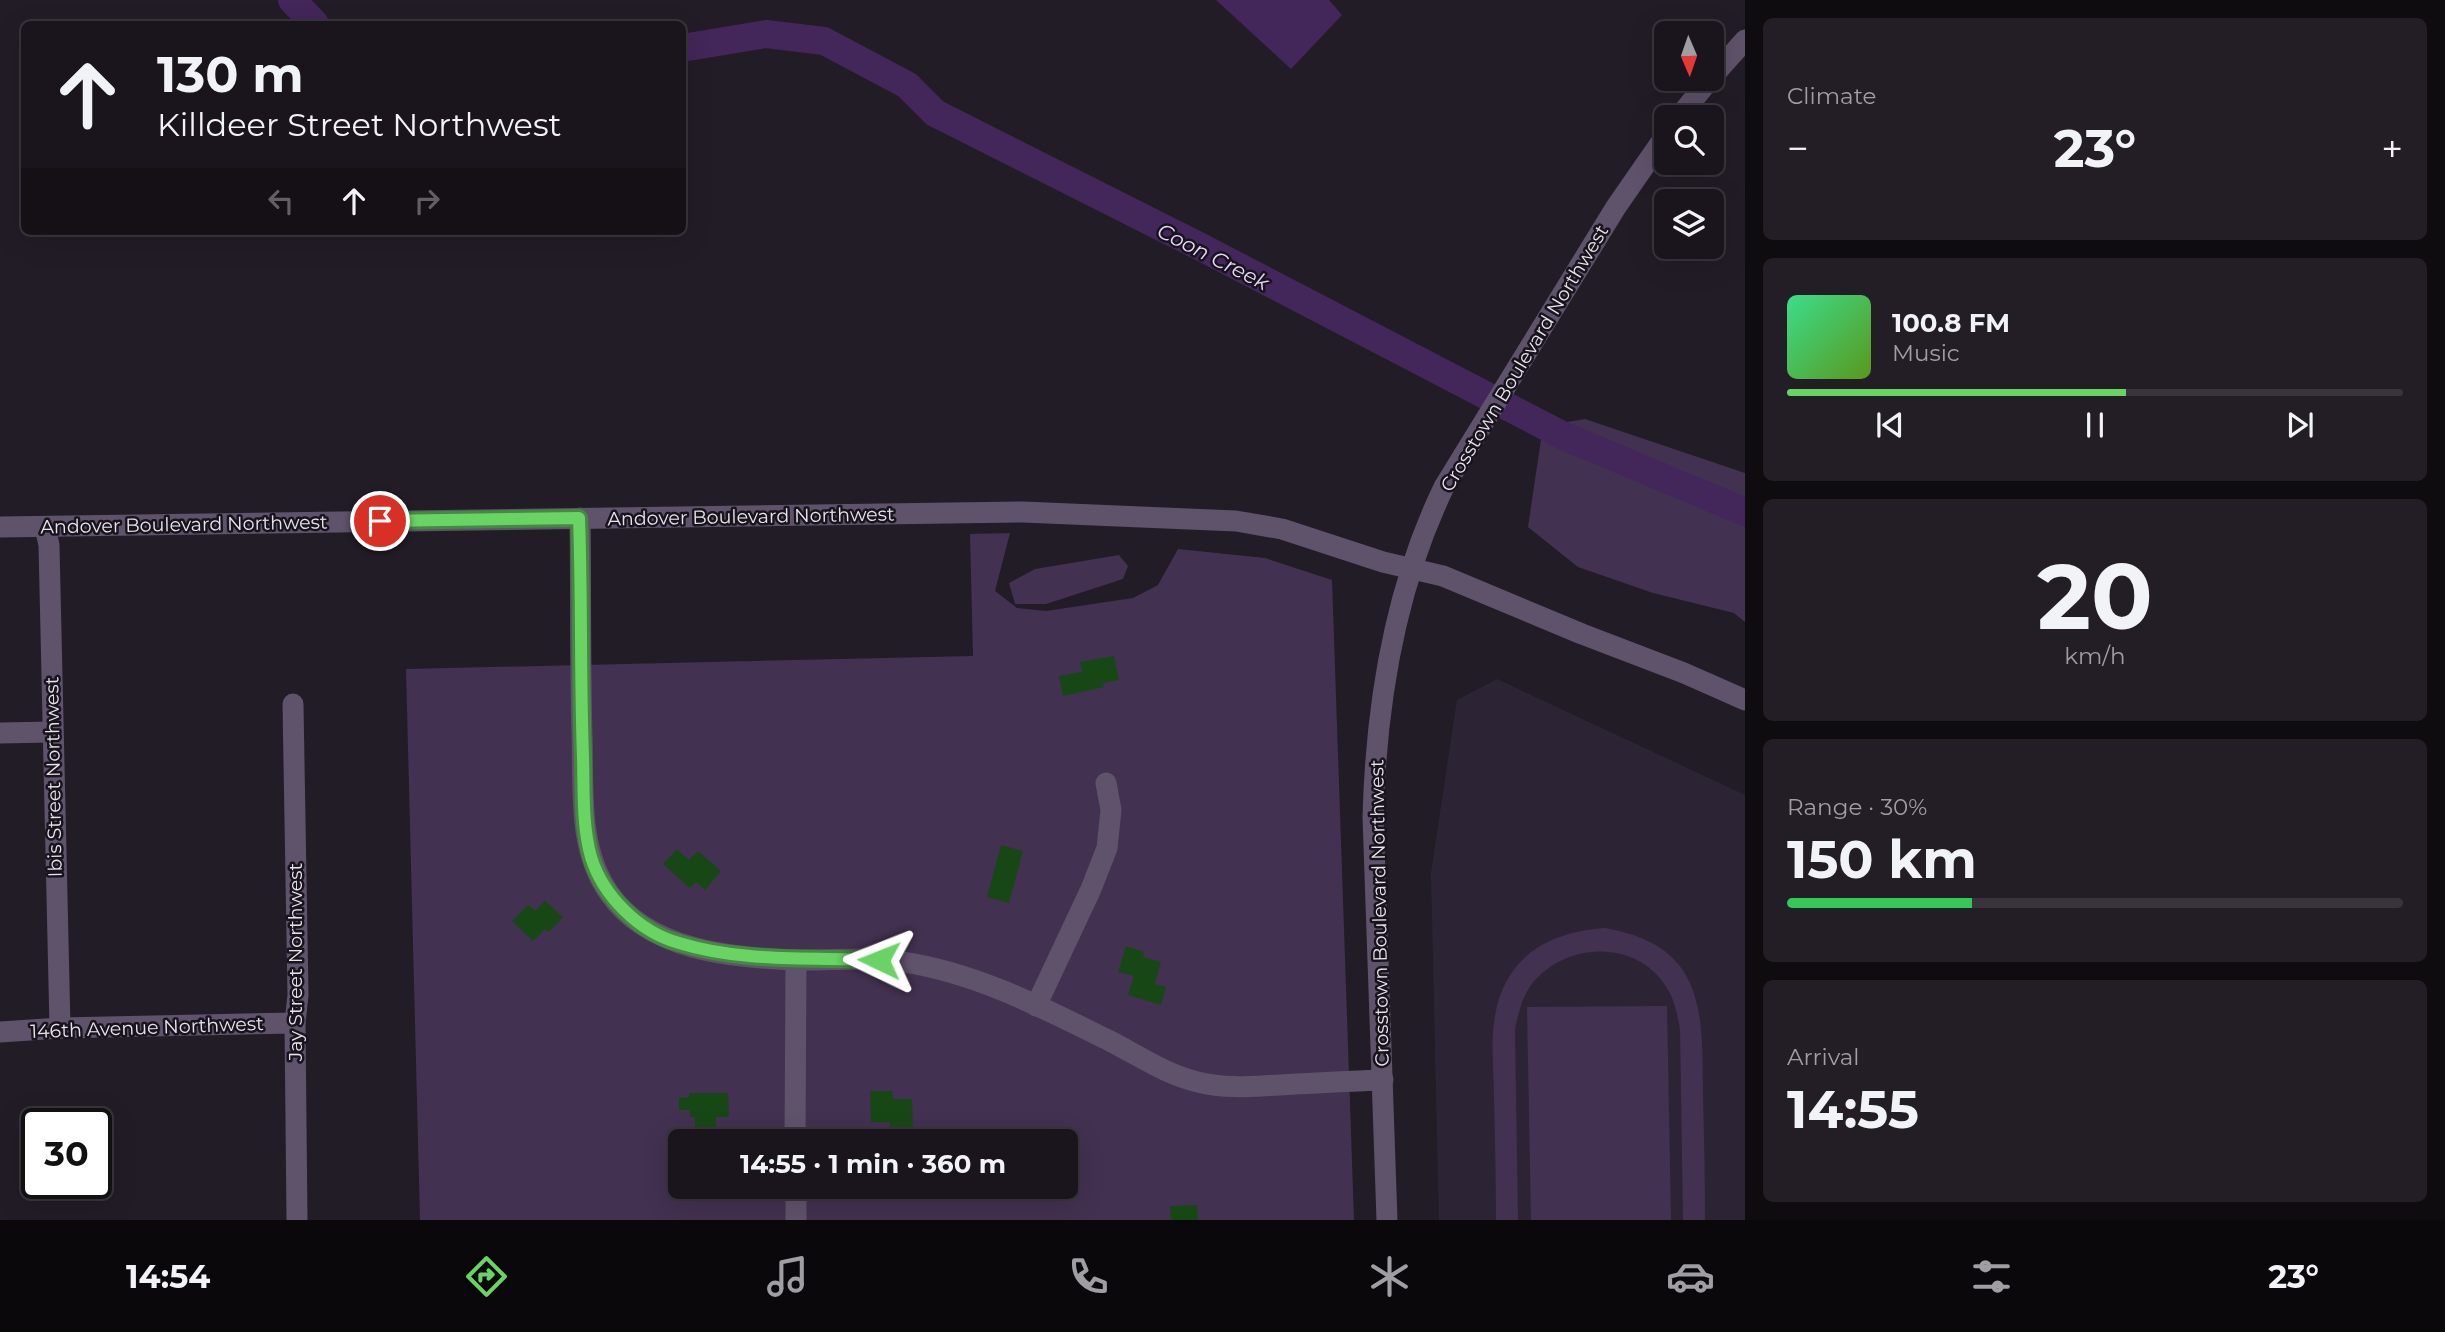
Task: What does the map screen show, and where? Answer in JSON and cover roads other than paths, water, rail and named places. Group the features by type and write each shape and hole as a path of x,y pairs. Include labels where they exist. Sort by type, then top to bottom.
{"street":[{"path":"1724,63 1745,40"},
{"path":"1689,105 1700,91"},
{"name":"Crosstown Boulevard Northwest","path":"1387,1220 1373,817 1374,760 1381,695 1391,646 1412,569 1430,517 1473,436 1616,207 1654,152"},
{"name":"Andover Boulevard Northwest","path":"0,527 194,522 1023,512 1236,521 1282,529 1443,576 1745,700"},
{"path":"579,518 585,816 591,858 610,895 654,933 676,943 706,950 796,960 886,961 937,968 963,975 1113,1043 1160,1070 1201,1083 1231,1088 1382,1080"},
{"name":"Ibis Street Northwest","path":"45,527 48,545 60,1028"},
{"name":"Jay Street Northwest","path":"293,704 298,995 295,1023 298,1220"},
{"path":"0,733 52,732"},
{"path":"1036,1006 1091,889 1107,848 1111,810 1106,783"},
{"path":"795,1129 796,960"},
{"name":"146th Avenue Northwest","path":"0,1032 60,1028 295,1023"},
{"path":"796,1199 796,1220"}],"waterway":[{"name":"Coon Creek","path":"292,0 312,21"},
{"name":"Coon Creek","path":"686,47 766,34 824,41 907,85 935,113 1197,245 1564,436 1745,512"}]}
